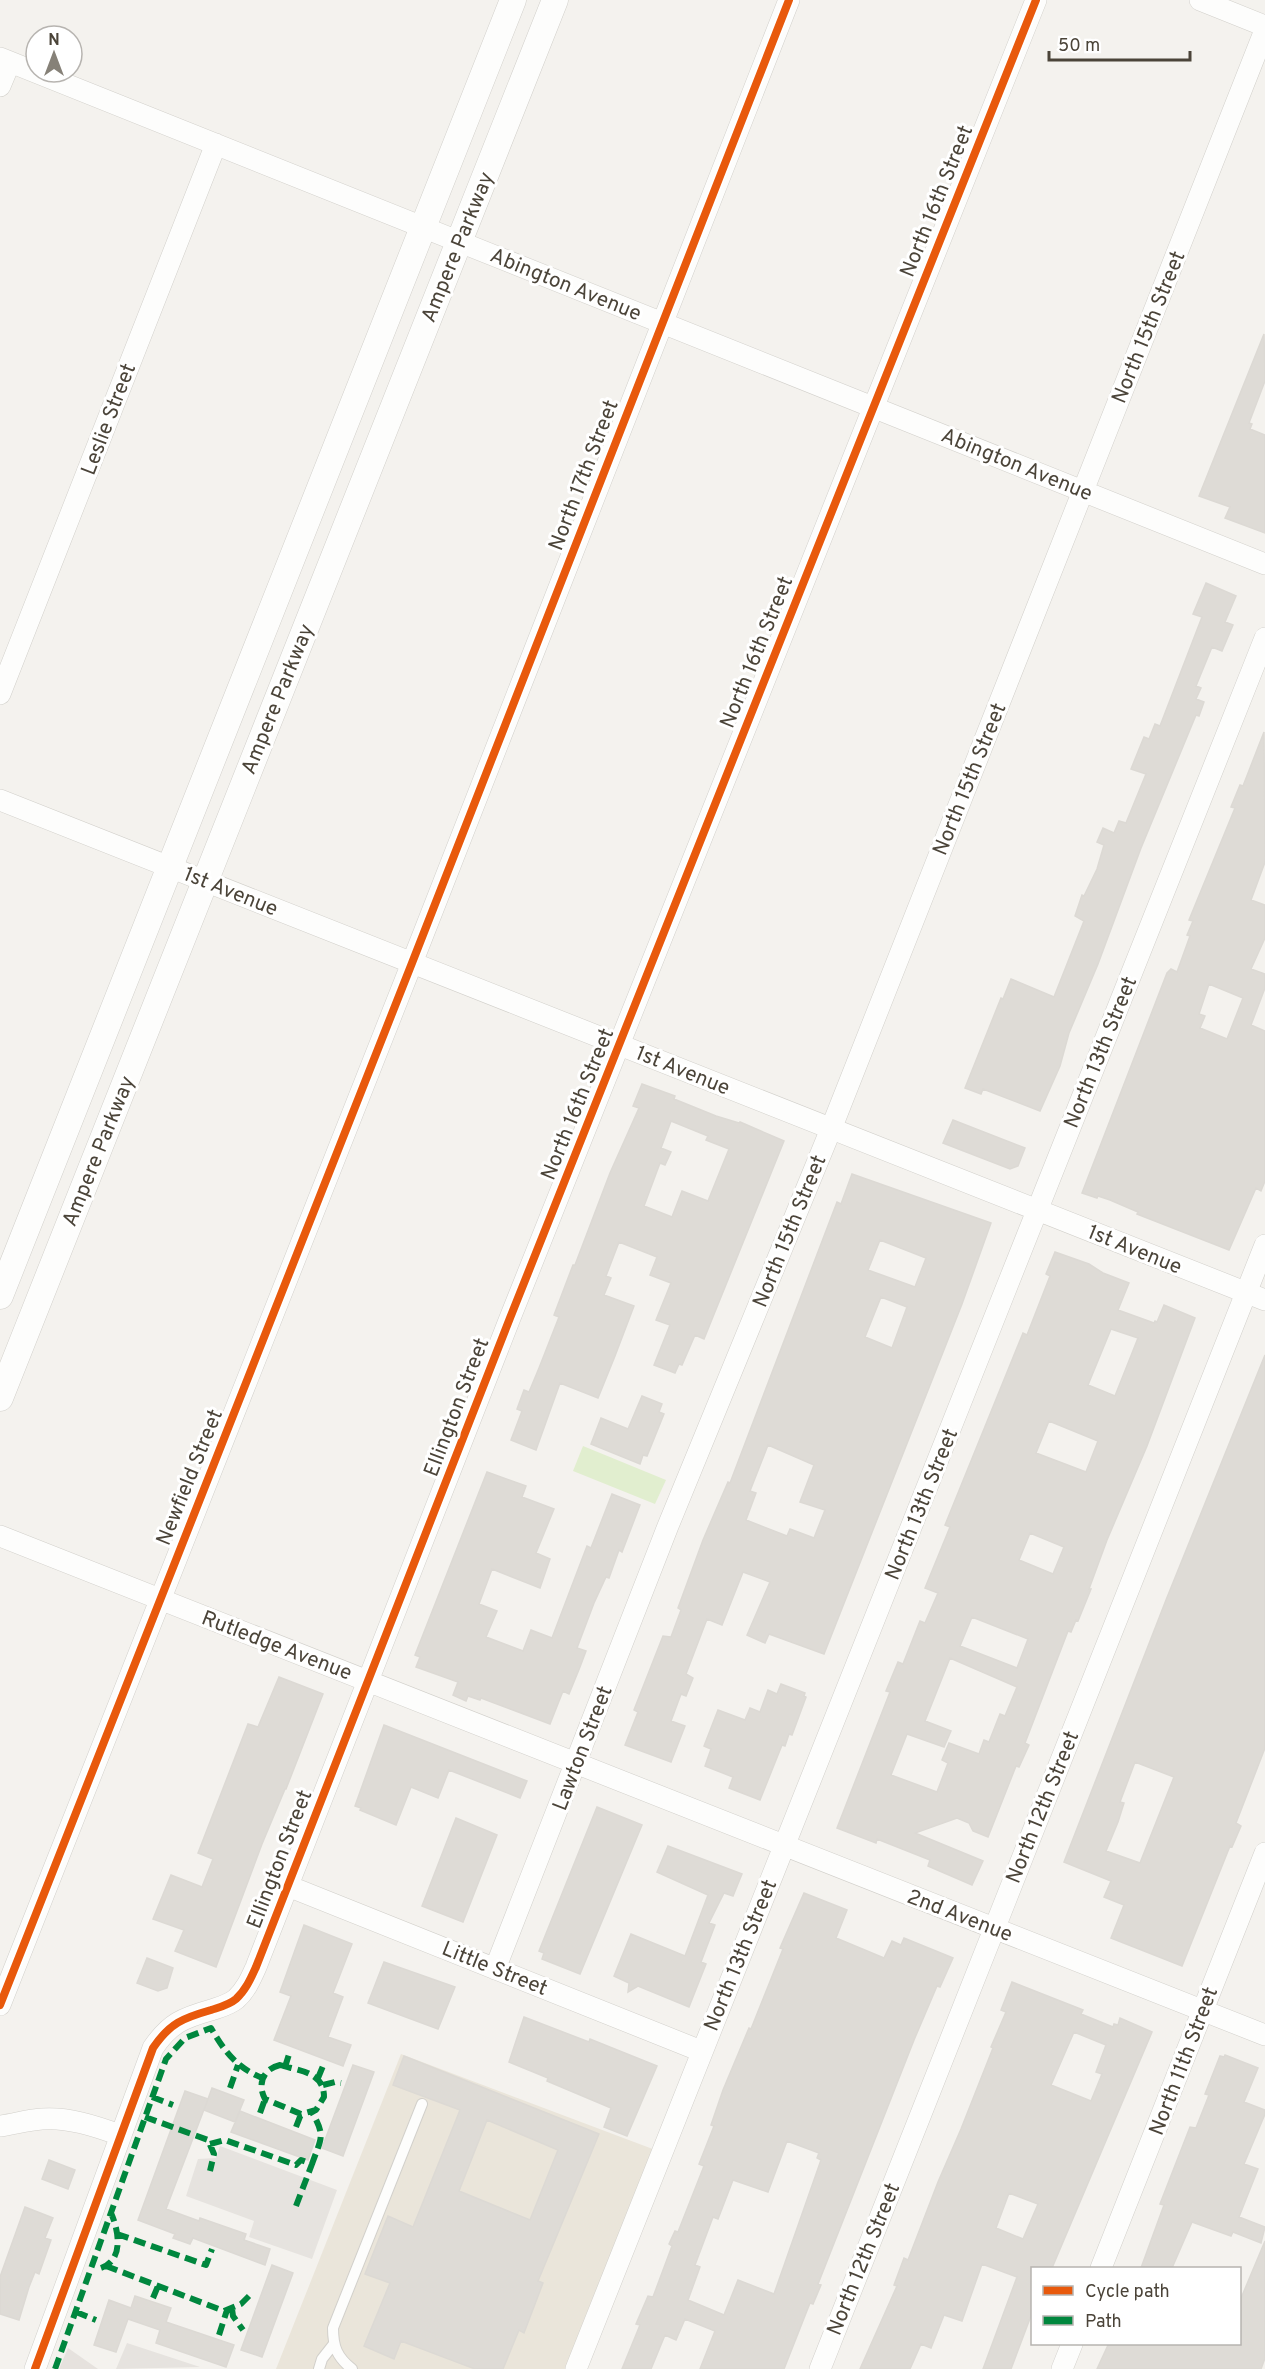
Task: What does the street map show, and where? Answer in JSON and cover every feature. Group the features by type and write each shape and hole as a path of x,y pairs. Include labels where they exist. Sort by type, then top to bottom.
{"street":[{"name":"Ampere Parkway","path":"0,1296 513,0"},
{"name":"Ampere Parkway","path":"0,1398 555,0"},
{"name":"North 17th Street","path":"412,963 789,0"},
{"name":"North 16th Street","path":"510,1318 1036,0"},
{"path":"1200,0 1265,28"},
{"name":"North 15th Street","path":"668,1526 831,1129 1265,28"},
{"name":"Abington Avenue","path":"5,60 1265,564"},
{"path":"0,86 5,60"},
{"name":"Leslie Street","path":"0,694 216,144"},
{"name":"North 13th Street","path":"576,2369 1265,638"},
{"name":"1st Avenue","path":"0,800 1256,1297"},
{"name":"Newfield Street","path":"0,2005 412,963"},
{"name":"North 12th Street","path":"820,2369 994,1928 1256,1297 1265,1245"},
{"name":"Ellington Street","path":"35,2369 147,2059 160,2038 177,2022 227,2005 243,1992 256,1967 510,1318"},
{"name":"Lawton Street","path":"495,1969 668,1526"},
{"name":"Rutledge Avenue","path":"0,1536 654,1794"},
{"name":"2nd Avenue","path":"654,1794 1265,2036"},
{"name":"North 11th Street","path":"1101,2267 1265,1854"},
{"name":"Little Street","path":"288,1886 701,2051"},
{"path":"0,2126 30,2120 57,2119 86,2124 120,2135"},
{"path":"1062,2369 1071,2345"}],"lane":[{"path":"352,2369 341,2360 333,2345 333,2328 422,2104"},
{"path":"319,2369 322,2359 333,2345"}],"shaded area":[{"path":"401,2054 658,2151 569,2369 276,2369"},
{"path":"220,2146 337,2190 312,2259 249,2237 254,2221 186,2196 198,2159 216,2158"},
{"path":"127,2343 200,2367 116,2369"},
{"path":"68,2348 98,2369 59,2369"}],"green space":[{"path":"583,1446 666,1480 655,1504 573,1471"}],"building":[{"path":"1264,334 1265,381 1249,423 1252,424 1250,429 1265,435 1265,533 1225,518 1230,507 1199,496"},
{"path":"1206,583 1236,596 1225,622 1233,625 1222,651 1212,647 1196,686 1201,688 1196,699 1204,702 1199,716 1196,715 1141,848 1098,964 1069,1033 1060,1066 1040,1111 983,1089 981,1094 965,1088 1001,998 1003,999 1011,979 1054,997 1084,921 1075,916 1082,895 1084,896 1097,869 1104,845 1097,842 1103,828 1114,833 1119,821 1126,823 1146,774 1131,769 1144,737 1149,739 1155,724 1160,726 1202,617 1193,614"},
{"path":"1264,732 1265,862 1251,900 1265,905 1265,938 1251,969 1265,974 1265,988 1251,1025 1265,1031 1265,1181 1261,1191 1256,1188 1229,1250 1137,1214 1138,1212 1110,1200 1082,1193 1167,973 1171,969 1177,972 1190,936 1187,935 1193,921 1189,920 1235,808 1231,807 1240,785 1243,786","holes":["1209,984 1243,998 1227,1039 1200,1028 1205,1016 1199,1014"]},
{"path":"642,1084 675,1096 674,1099 716,1116 740,1122 784,1141 704,1339 695,1335 682,1365 679,1364 675,1373 654,1365 670,1325 656,1320 671,1283 650,1275 657,1257 619,1242 606,1276 611,1278 604,1295 634,1306 615,1356 598,1398 560,1383 536,1450 511,1440 522,1411 517,1409 524,1390 529,1392 559,1317 554,1315 573,1265 575,1265 610,1173 639,1108 633,1106","holes":["671,1121 708,1136 706,1140 729,1149 708,1201 682,1191 672,1217 644,1206 660,1163 665,1165 671,1152 661,1148"]},
{"path":"953,1120 1025,1148 1018,1166 1010,1169 943,1143"},
{"path":"852,1174 991,1223 962,1304 824,1654 769,1634 765,1643 747,1635 770,1582 743,1572 722,1625 707,1619 686,1674 693,1678 686,1696 681,1694 671,1721 685,1726 671,1762 625,1745 638,1712 634,1710 663,1636 671,1637 681,1610 678,1608 703,1540 728,1482 730,1483 837,1202 841,1204","holes":["880,1240 926,1258 915,1287 868,1270","881,1297 907,1307 892,1348 865,1337","768,1445 814,1465 800,1502 825,1510 814,1538 790,1529 787,1536 746,1520 756,1493 750,1491"]},
{"path":"1055,1252 1089,1264 1103,1273 1129,1283 1118,1310 1154,1323 1157,1322 1164,1305 1195,1318 1147,1446 1107,1540 1089,1589 1091,1589 1078,1621 1076,1620 1071,1632 1068,1631 1025,1743 1029,1745 1019,1767 1016,1766 988,1837 973,1831 969,1823 957,1818 915,1833 983,1861 972,1885 928,1866 930,1860 877,1839 876,1843 837,1828 890,1692 886,1691 898,1662 903,1664 920,1621 925,1623 938,1593 925,1588 950,1527 945,1525 1023,1333 1027,1335 1050,1276 1046,1274","holes":["1111,1329 1138,1338 1115,1396 1088,1385","1049,1421 1098,1441 1086,1472 1036,1453","1030,1533 1064,1547 1053,1574 1019,1560","972,1617 1028,1639 1017,1668 960,1646","950,1658 1017,1687 1005,1716 1000,1714 989,1742 984,1740 979,1754 949,1743 942,1760 948,1763 937,1792 891,1775 907,1734 944,1747 951,1731 925,1721"]},
{"path":"1265,1355 1265,1748 1236,1823 1241,1826 1232,1847 1230,1846 1182,1966 1111,1938 1124,1905 1104,1897 1111,1881 1064,1862","holes":["1135,1762 1174,1777 1140,1863 1106,1851 1118,1822 1124,1803 1120,1802"]},
{"path":"642,1396 662,1404 659,1412 664,1414 647,1456 643,1455 640,1464 591,1444 601,1418 628,1429"},
{"path":"487,1472 526,1486 522,1497 554,1509 536,1553 550,1559 540,1588 492,1569 479,1604 497,1611 486,1637 523,1651 531,1630 552,1638 587,1546 591,1548 612,1494 640,1505 622,1552 619,1550 609,1578 606,1577 594,1603 577,1648 586,1651 569,1694 563,1691 550,1724 481,1698 480,1700 468,1696 466,1701 453,1695 458,1682 416,1667 420,1657 415,1655"},
{"path":"279,1677 323,1694 262,1844 216,1967 175,1951 184,1930 153,1919 171,1875 202,1887 213,1859 198,1853 248,1724 258,1727"},
{"path":"781,1684 805,1693 806,1697 792,1735 789,1734 785,1746 782,1745 760,1800 729,1788 733,1777 705,1766 711,1749 704,1746 718,1710 745,1720 750,1708 760,1712 768,1690 777,1694"},
{"path":"384,1725 527,1781 520,1798 449,1770 438,1798 411,1787 396,1825 360,1810 361,1808 355,1806"},
{"path":"597,1807 642,1825 580,1974 542,1959 544,1953 539,1951"},
{"path":"456,1818 497,1835 463,1922 422,1906"},
{"path":"668,1846 742,1874 733,1896 724,1893 709,1923 715,1925 701,1962 706,1964 689,2007 638,1986 628,1992 629,1983 614,1976 631,1934 685,1956 708,1895 657,1872"},
{"path":"804,1893 847,1910 836,1938 884,1958 892,1941 901,1945 904,1938 953,1958 940,1987 937,1986 914,2040 818,2284 821,2285 813,2304 810,2303 784,2369 700,2369 715,2331 685,2319 676,2340 665,2335 651,2369 622,2369 640,2325 636,2324 648,2296 653,2297 672,2246 669,2244 675,2231 678,2232 704,2166 699,2164 714,2126 711,2125 723,2090 749,2028 751,2029 783,1949 780,1948","holes":["787,2141 819,2153 817,2158 821,2160 774,2294 738,2280 724,2315 688,2300 700,2267 695,2265 713,2217 718,2219 733,2180 768,2192"]},
{"path":"304,1925 352,1944 333,1993 343,1997 328,2037 351,2045 343,2066 274,2040 291,1996 280,1992"},
{"path":"147,1958 173,1968 167,1988 158,1991 137,1983"},
{"path":"384,1962 455,1987 438,2029 368,2003"},
{"path":"1012,1982 1083,2010 1081,2014 1113,2027 1114,2024 1118,2025 1120,2018 1152,2032 1052,2267 1031,2267 1031,2316 1011,2369 983,2369 1017,2277 982,2264 962,2321 944,2315 931,2348 921,2344 910,2369 860,2369 897,2286 894,2285 904,2258 908,2260 1006,2012 1001,2010","holes":["1074,2032 1106,2045 1096,2072 1102,2074 1091,2101 1051,2085","1009,2193 1038,2204 1023,2239 996,2228"]},
{"path":"524,2017 589,2042 590,2039 657,2066 627,2136 604,2127 611,2108 509,2062"},
{"path":"1225,2055 1258,2068 1244,2102 1265,2110 1265,2114 1244,2164 1258,2169 1239,2217 1265,2227 1261,2243 1233,2232 1231,2236 1192,2222 1172,2267 1141,2267 1164,2205 1160,2204 1190,2127 1196,2128 1209,2095 1205,2094 1220,2056"},
{"path":"404,2056 599,2134 538,2281 543,2283 524,2333 519,2330 503,2369 475,2369 401,2341 394,2359 364,2346 390,2283 365,2274 388,2216 413,2227 460,2110 393,2085","holes":["487,2120 558,2150 530,2220 459,2191"]},
{"path":"353,2065 374,2072 343,2156 322,2148"},
{"path":"212,2088 244,2100 235,2122 204,2110"},
{"path":"185,2091 208,2099 166,2209 246,2234 244,2240 270,2249 265,2265 193,2238 190,2244 173,2238 175,2234 138,2220"},
{"path":"240,2111 315,2140 308,2160 231,2132"},
{"path":"49,2160 75,2170 68,2189 42,2179"},
{"path":"25,2207 53,2218 45,2238 51,2240 39,2274 35,2272 29,2287 19,2320 0,2314 0,2277"},
{"path":"1265,2241 1265,2358 1261,2369 1097,2369 1108,2345 1241,2345 1241,2298"},
{"path":"272,2265 293,2273 262,2357 241,2350"},
{"path":"135,2296 171,2308 166,2322 234,2345 226,2367 156,2343 160,2330 128,2319 116,2352 94,2345 109,2300 131,2308"}],"marked path":[{"path":"55,2369 166,2059 185,2038 211,2028 238,2064 262,2078"},
{"path":"285,2067 290,2051"},
{"path":"230,2088 238,2065"},
{"path":"280,2065 303,2071 320,2082 324,2097 316,2110 301,2114 265,2099 262,2088 263,2078 269,2070 280,2065"},
{"path":"318,2078 323,2066"},
{"path":"323,2085 341,2083"},
{"path":"152,2097 173,2105"},
{"path":"260,2113 265,2099"},
{"path":"210,2144 225,2140 296,2165 301,2160 312,2164 321,2138 312,2112"},
{"path":"296,2127 301,2114"},
{"path":"145,2117 208,2140 214,2154 210,2171"},
{"path":"296,2206 312,2164"},
{"path":"101,2268 113,2259 118,2244 111,2213"},
{"path":"117,2234 206,2265 212,2249"},
{"path":"106,2266 224,2311 241,2304 249,2296"},
{"path":"153,2298 158,2286"},
{"path":"232,2309 233,2316 243,2330"},
{"path":"219,2335 227,2310"},
{"path":"76,2312 96,2320"}],"cycle path":[{"path":"0,2005 412,963 789,0"},
{"path":"35,2369 153,2048 171,2027 236,1999 245,1988 256,1967 510,1318 1036,0"}]}
